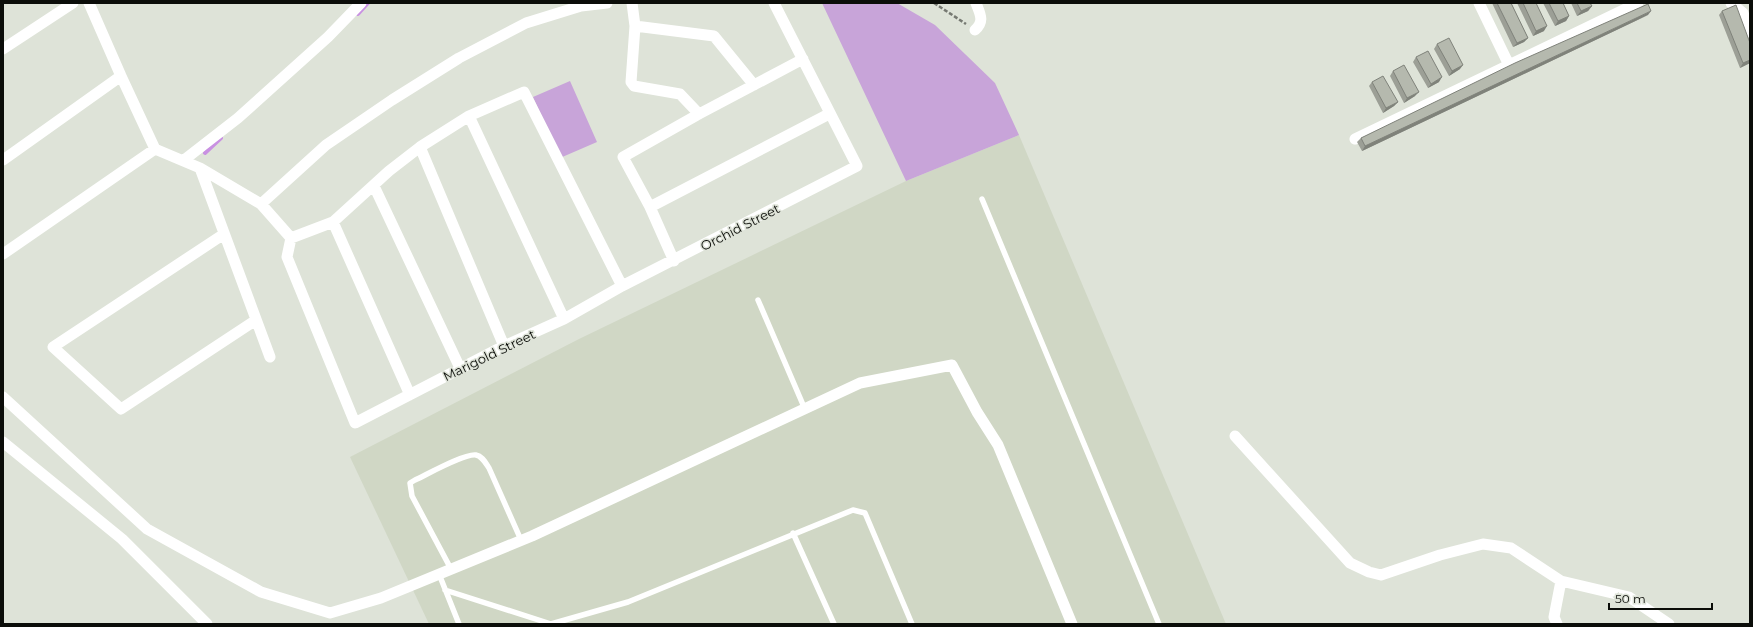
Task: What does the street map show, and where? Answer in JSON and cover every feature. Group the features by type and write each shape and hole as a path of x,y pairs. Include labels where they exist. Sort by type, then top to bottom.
{"street":[{"path":"3,49 73,3"},
{"path":"90,3 121,76 155,149 200,168 261,204 291,238 333,222 389,171 420,148 469,116 524,92 622,286"},
{"path":"184,160 238,118 328,37 361,3"},
{"path":"261,204 326,145 392,100 459,58 526,23 581,6 607,3"},
{"path":"632,3 635,26 631,82 634,86 680,94 699,114"},
{"path":"650,207 829,114 774,3"},
{"path":"975,30 980,26 982,17 976,3"},
{"path":"1479,3 1509,65"},
{"path":"1355,138 1638,3"},
{"path":"1731,3 1742,13 1750,32"},
{"path":"635,26 714,36 754,84"},
{"path":"674,261 650,207 623,157 754,84 803,59"},
{"path":"3,160 121,76"},
{"name":"Orchid Street","path":"622,286 674,261 857,166 829,114"},
{"path":"469,116 564,319"},
{"path":"420,148 504,346"},
{"path":"3,254 155,149"},
{"path":"200,168 270,357"},
{"path":"374,186 460,368"},
{"path":"333,222 410,395"},
{"path":"224,234 53,347 121,409 256,320"},
{"name":"Marigold Street","path":"291,238 287,257 355,423 504,346 564,319 622,286"},
{"path":"3,397 147,528 261,592 330,613 381,598 521,540 860,383 952,365 977,412 998,445 1072,624"},
{"path":"1235,436 1350,563 1369,572 1381,575 1440,555 1483,544 1511,548 1561,581 1629,597 1669,624"},
{"path":"3,442 122,539 207,624"},
{"path":"1557,624 1554,617 1561,581"}],"lane":[{"path":"982,198 1159,624"},
{"path":"758,300 804,408"},
{"path":"451,570 412,496 410,483 462,457 474,454 481,457 488,468 521,540"},
{"path":"445,590 551,624 628,602 793,533 853,510 865,513 912,624"},
{"path":"793,533 834,624"},
{"path":"438,574 459,624"}],"path":[{"path":"934,3 975,30"}],"shaded area":[{"path":"822,3 897,3 935,25 995,83 1019,135 906,181"},
{"path":"570,81 597,142 560,158 533,97"},
{"path":"1019,135 1226,624 429,624 350,457 579,339 906,181"}],"building":[{"path":"1497,3 1511,3 1528,38 1517,43"},
{"path":"1523,3 1536,3 1547,26 1536,31"},
{"path":"1549,3 1563,3 1569,16 1558,21"},
{"path":"1577,3 1590,3 1592,6 1581,11"},
{"path":"1648,4 1651,11 1365,146 1361,138 1515,63"},
{"path":"1736,5 1750,43 1750,60 1743,63 1722,11"},
{"path":"1449,38 1463,65 1452,71 1437,44"},
{"path":"1428,51 1442,77 1431,84 1416,57"},
{"path":"1404,65 1419,92 1407,98 1393,71"},
{"path":"1383,76 1398,102 1386,108 1372,82"}],"waterway":[{"path":"358,14 368,3"},
{"path":"205,153 221,138"}]}
